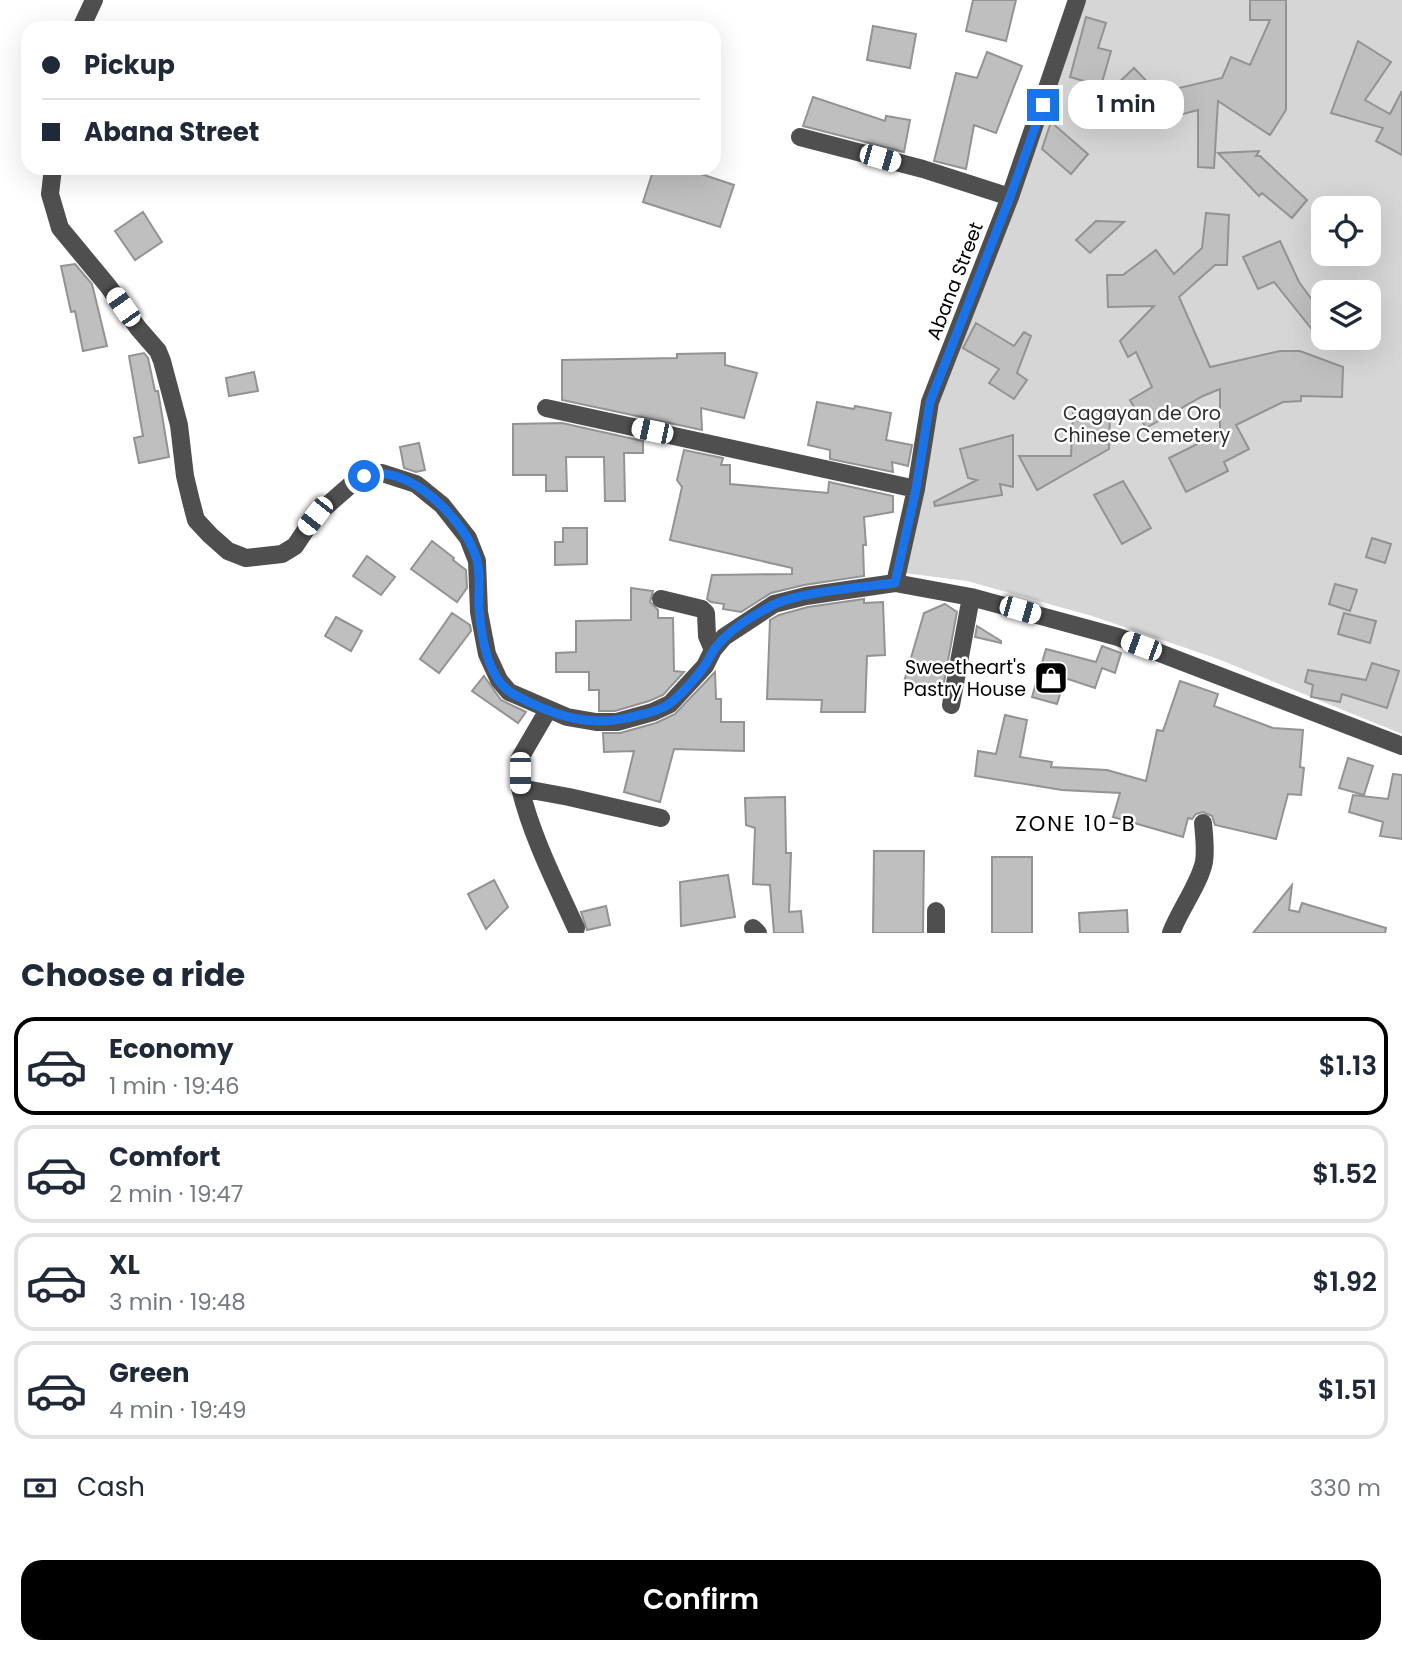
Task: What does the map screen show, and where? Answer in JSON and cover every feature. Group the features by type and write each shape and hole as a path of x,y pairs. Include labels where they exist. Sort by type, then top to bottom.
{"street":[{"path":"84,21 94,0"},
{"name":"Abana Street","path":"895,583 916,489 930,402 1010,197 1077,0"},
{"path":"800,137 923,169 1010,197"},
{"path":"52,175 50,194 60,228 158,351 179,425 185,476 196,520 209,535 228,551 246,558 282,554 295,546 315,516 355,481 373,473 382,473 416,484 442,505 468,538 477,561 480,612 487,654 499,680 509,692 548,710 566,717 596,722 617,722 653,712 670,704 705,666 724,637 774,604 806,596 895,583 971,597 1118,637 1402,746"},
{"path":"546,408 916,489"},
{"path":"951,705 971,597"},
{"path":"661,599 702,609 706,613 707,636 713,650"},
{"path":"548,710 520,758 520,788 536,839 576,928"},
{"path":"520,788 661,818"},
{"path":"1171,933 1178,913 1203,866 1203,822"},
{"path":"936,911 936,933"}],"green space":[{"name":"Cagayan de Oro Chinese Cemetery","path":"1085,0 1402,0 1402,734 1218,659 1092,616 967,581 904,573 936,401"}],"building":[{"path":"973,0 1016,0 1006,41 966,31"},
{"path":"1250,0 1286,0 1286,110 1270,135 1218,101 1214,168 1198,167 1198,110 1164,119 1162,114 1110,116 1109,92 1134,68 1158,93 1222,78 1231,57 1250,65 1270,20 1250,20"},
{"path":"1086,17 1106,23 1098,48 1111,51 1101,86 1070,77"},
{"path":"873,26 916,34 910,68 867,60"},
{"path":"1358,41 1391,62 1365,100 1390,114 1402,91 1402,155 1376,141 1383,128 1331,113"},
{"path":"987,52 1022,66 996,133 974,125 966,169 934,161 956,73 977,78"},
{"path":"813,97 885,121 886,116 910,120 904,152 803,126"},
{"path":"1051,122 1088,154 1071,174 1042,149"},
{"path":"1259,151 1256,156 1260,156 1307,200 1292,218 1262,193 1259,196 1218,153"},
{"path":"652,175 704,175 734,185 720,227 643,202"},
{"path":"143,212 162,242 135,260 115,231"},
{"path":"1206,213 1229,215 1227,265 1215,265 1179,297 1210,367 1280,351 1300,351 1343,367 1342,397 1301,396 1301,401 1283,402 1236,425 1249,449 1224,462 1228,471 1186,492 1169,458 1220,433 1220,389 1146,428 1130,400 1152,387 1136,352 1128,357 1120,341 1154,306 1108,307 1107,275 1123,275 1156,250 1174,274 1202,248"},
{"path":"1096,221 1124,222 1090,253 1076,240"},
{"path":"1280,241 1299,282 1311,298 1311,328 1274,282 1258,289 1243,257"},
{"path":"75,264 92,284 107,346 83,351 75,311 71,312 61,266"},
{"path":"976,323 1014,346 1024,332 1031,336 1017,373 1027,380 1014,399 989,383 999,369 963,348"},
{"path":"144,353 148,358 155,391 158,391 169,457 139,463 134,438 143,436 129,356"},
{"path":"725,353 725,365 757,373 744,418 701,408 702,430 562,400 562,360 677,358 677,354"},
{"path":"254,372 258,391 229,396 226,378"},
{"path":"817,402 891,413 886,440 912,445 908,466 892,462 893,472 830,459 830,450 808,445"},
{"path":"1073,411 1110,413 1109,449 1037,490 1019,456 1071,456"},
{"path":"562,423 643,441 643,453 624,453 625,501 605,501 604,457 566,457 567,491 546,491 546,475 513,475 513,424"},
{"path":"1013,435 1013,487 1000,484 1002,495 935,506 934,502 977,480 968,478 960,449"},
{"path":"419,443 425,470 416,472 404,468 400,447"},
{"path":"684,450 723,458 721,465 730,465 730,484 828,493 829,482 893,496 893,512 864,517 864,576 771,593 741,612 723,609 724,604 711,602 707,599 712,575 792,574 792,568 670,540 682,487 677,480"},
{"path":"1123,481 1151,528 1122,544 1094,495"},
{"path":"563,528 587,528 587,564 555,565 555,542 563,542"},
{"path":"1372,538 1391,544 1385,563 1366,557"},
{"path":"432,541 466,570 467,588 457,602 411,569"},
{"path":"367,556 395,577 381,595 353,576"},
{"path":"1335,584 1357,590 1350,611 1329,604"},
{"path":"631,588 653,591 650,602 658,610 658,618 673,618 674,671 684,672 663,695 615,711 599,711 599,690 589,690 589,672 556,672 556,653 576,652 576,621 631,620"},
{"path":"864,599 864,603 883,602 885,655 867,656 865,712 821,712 822,700 767,699 770,620 808,607"},
{"path":"945,604 957,612 942,693 904,682 924,613"},
{"path":"452,613 470,625 471,631 439,673 420,659"},
{"path":"1344,613 1376,621 1370,643 1338,634"},
{"path":"336,617 362,631 351,651 325,636"},
{"path":"977,626 1001,641 1001,643 975,637"},
{"path":"1102,646 1121,653 1115,673 1102,668 1095,688 1065,678 1057,704 1032,697 1046,649 1096,662"},
{"path":"1372,663 1399,671 1387,708 1342,694 1340,702 1311,697 1313,685 1305,682 1308,670 1366,680"},
{"path":"715,672 716,699 721,699 721,722 744,722 744,751 674,749 660,802 624,792 634,751 604,752 603,733 620,733 656,723 675,714"},
{"path":"484,676 501,700 526,712 518,723 472,691"},
{"path":"1180,681 1218,694 1214,706 1273,728 1303,730 1300,767 1304,768 1301,795 1288,794 1276,839 1215,825 1212,816 1203,812 1192,819 1188,818 1183,837 1113,817 1120,793 1062,790 975,776 978,751 996,754 1005,715 1027,720 1020,757 1052,762 1051,767 1107,770 1146,781 1157,730 1163,731"},
{"path":"1348,758 1373,766 1364,795 1339,788"},
{"path":"1393,774 1402,775 1402,839 1380,836 1383,822 1349,812 1353,795 1388,799"},
{"path":"785,797 786,853 791,853 789,912 801,911 803,933 774,933 770,885 753,884 755,828 746,825 745,798"},
{"path":"874,851 924,851 923,933 873,933"},
{"path":"992,857 1032,857 1032,933 992,933"},
{"path":"728,875 735,917 681,926 680,882"},
{"path":"494,880 508,907 486,929 468,894"},
{"path":"1292,885 1289,910 1299,912 1302,903 1386,928 1385,933 1253,933"},
{"path":"606,906 610,925 587,930 581,912"},
{"path":"1127,910 1128,933 1080,933 1079,913"}],"place":[{"name":"Sweetheart's Pastry House","path":"1051,678"}],"district":[{"name":"ZONE 10-B","path":"1076,823"}],"route":[{"path":"364,476 382,473 398,477 416,484 442,505 468,538 477,561 480,612 487,654 499,680 509,692 566,717 617,722 653,712 670,704 705,666 724,637 774,604 806,596 895,583 916,489 930,402 1043,105"}]}
